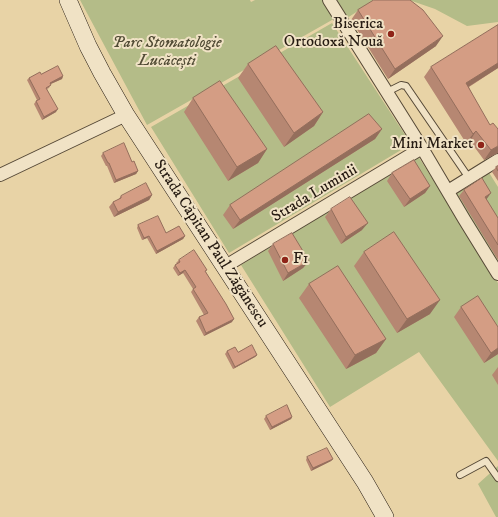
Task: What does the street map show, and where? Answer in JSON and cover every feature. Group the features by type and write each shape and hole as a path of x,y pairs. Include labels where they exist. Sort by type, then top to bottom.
{"main road":[{"name":"Strada Căpitan Paul Zăgănescu","path":"68,0 88,46 126,115 365,482 385,517"},
{"name":"Strada Căpitan Paul Zăgănescu","path":"365,482 397,517"}],"street":[{"path":"328,0 422,148 498,274"},
{"path":"0,174 126,115"},
{"name":"Strada Luminii","path":"224,267 422,148"},
{"path":"448,191 498,160"}],"lane":[{"path":"387,92 401,85 406,86 469,178"},
{"path":"460,475 486,461 498,478"}],"green space":[{"name":"Parc Stomatologie Lucăcești","path":"80,0 250,0 251,2 255,0 329,0 339,16 147,125"},
{"path":"331,0 375,0 344,20"},
{"path":"409,0 498,0 498,22 467,26 435,9"},
{"path":"332,23 411,144 229,253 151,127"},
{"path":"418,156 498,283 498,461 419,352 330,407 241,265"},
{"path":"488,171 498,187 498,266 453,194"},
{"path":"498,466 498,517 496,517 478,484"}],"building":[{"name":"Biserica Ortodoxă Nouă","path":"374,0 410,0 423,10 443,36 395,69 358,10"},
{"path":"498,25 498,63 466,83 490,125 493,123 498,129 498,146 491,150 476,131 473,134 431,67"},
{"path":"276,46 323,112 294,133 248,64"},
{"path":"58,66 63,76 50,83 51,85 46,88 58,109 44,117 36,101 40,99 29,78 40,72 41,74"},
{"path":"220,81 267,149 237,167 193,98"},
{"path":"369,114 382,129 240,220 230,205"},
{"path":"124,143 132,162 134,161 138,171 116,180 103,153"},
{"path":"414,160 430,186 410,199 392,173"},
{"path":"482,178 491,193 485,197 498,218 498,245 464,190"},
{"path":"146,183 152,195 118,212 113,202 121,198 121,196"},
{"path":"350,197 368,223 346,237 331,209"},
{"path":"158,216 166,233 179,226 185,236 157,251 149,236 144,238 138,225"},
{"path":"394,232 440,300 407,319 364,252"},
{"path":"292,233 309,261 288,273 273,244"},
{"path":"194,250 207,270 205,271 234,319 206,333 199,317 208,313 193,289 196,287 185,270 180,273 175,265 180,262 179,260"},
{"path":"338,266 386,339 355,355 309,284"},
{"path":"478,296 498,327 498,348 491,353 461,307"},
{"path":"252,345 257,355 235,367 227,351 235,347 238,352"},
{"path":"287,405 292,417 272,427 266,416"},
{"path":"327,448 333,459 313,468 307,457"}],"place":[{"name":"Biserica Ortodoxă Nouă","path":"391,34"},
{"name":"Mini Market","path":"481,145"},
{"name":"F1","path":"285,260"}]}
